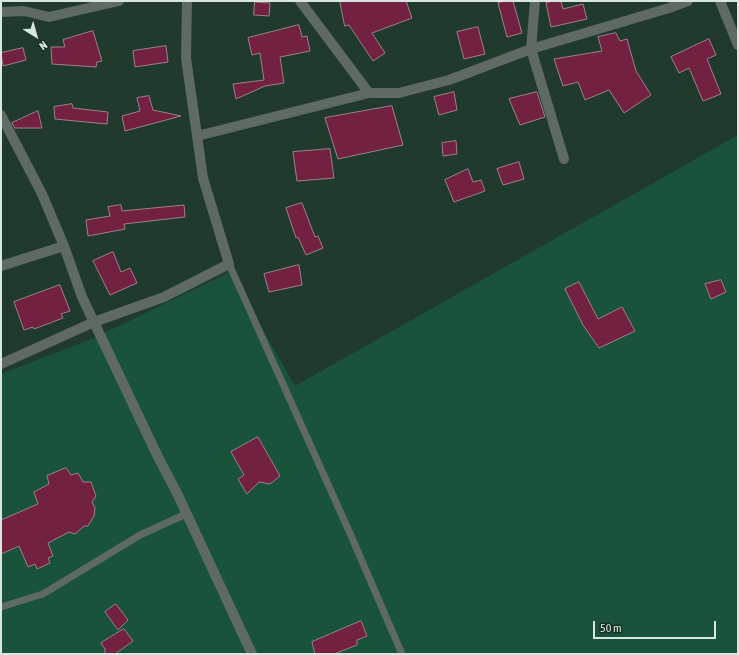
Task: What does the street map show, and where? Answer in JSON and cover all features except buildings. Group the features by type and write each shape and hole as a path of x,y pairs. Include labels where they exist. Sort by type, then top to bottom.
{"street":[{"path":"1,12 24,11 49,17 119,1"},
{"path":"1,364 94,322 164,297 229,264 203,178 186,58 187,1"},
{"path":"300,1 369,93"},
{"path":"535,1 531,49 564,159"},
{"path":"197,136 369,93 399,93 449,80 531,49 688,1"},
{"path":"720,1 738,45"},
{"path":"1,115 42,194 64,246 82,297 252,654"},
{"path":"1,266 64,246"}],"lane":[{"path":"229,264 349,531 402,654"},
{"path":"1,607 43,594 140,535 186,514"}],"green space":[{"path":"738,135 738,654 1,654 1,374 94,338 230,272 295,386"}]}
